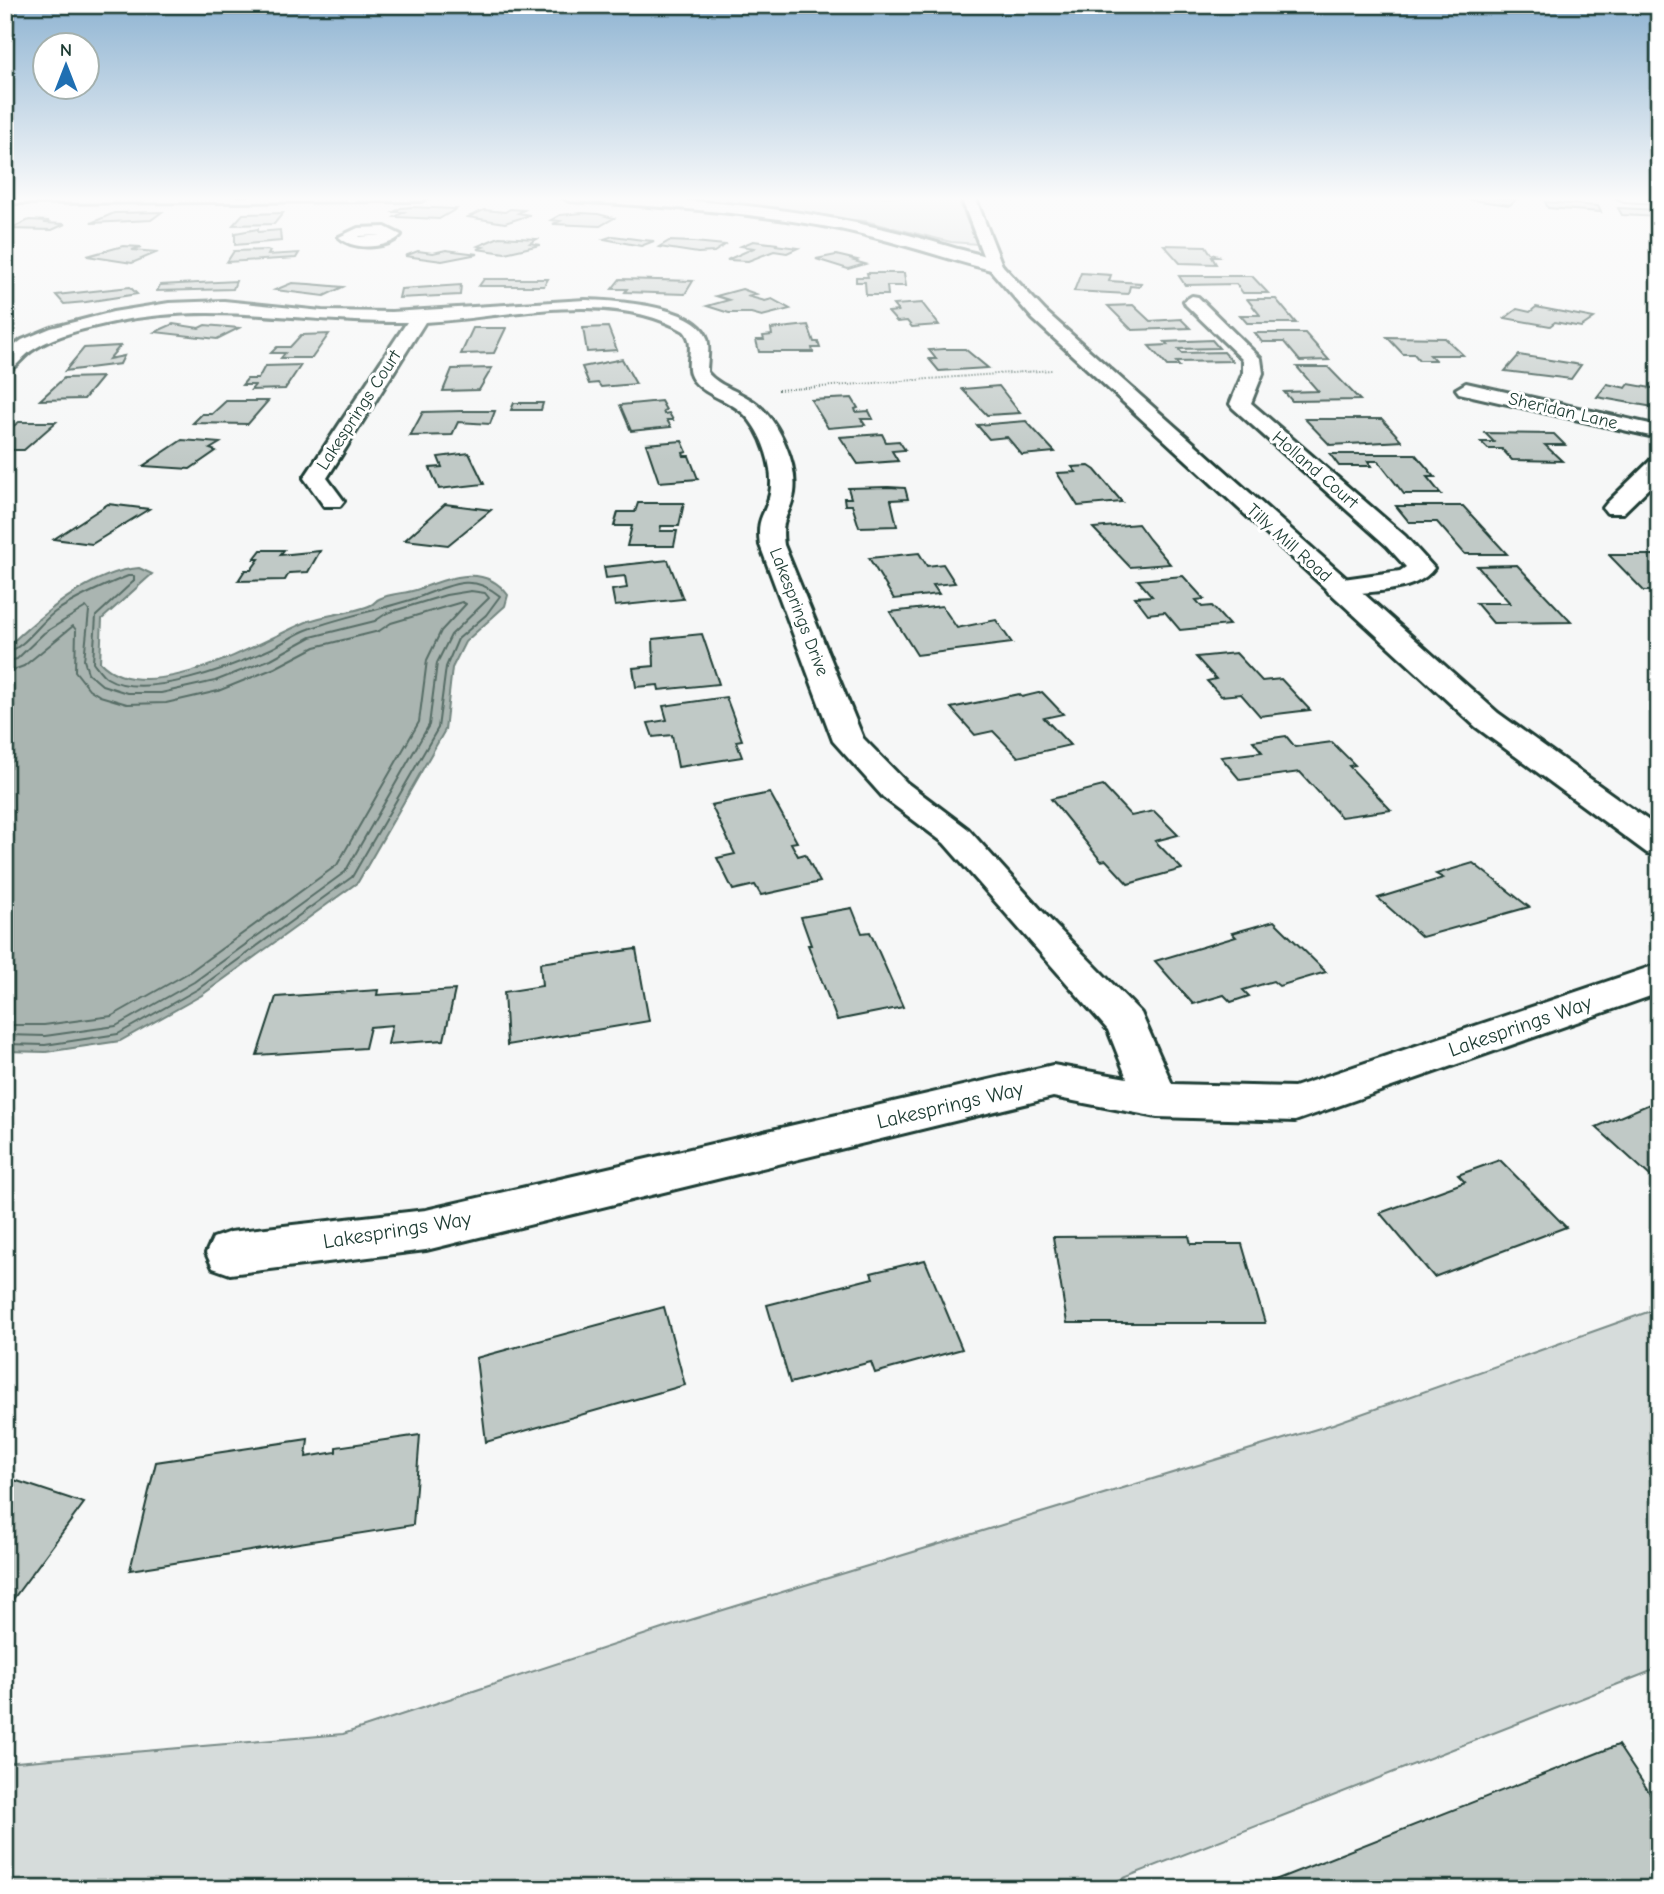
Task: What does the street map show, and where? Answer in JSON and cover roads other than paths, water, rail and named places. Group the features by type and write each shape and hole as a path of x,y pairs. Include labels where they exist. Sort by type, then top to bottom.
{"street":[{"name":"Tilly Mill Road","path":"1012,285 1039,315 1487,720 1659,845"},
{"name":"Holland Court","path":"1192,302 1252,359 1253,373 1240,404 1396,541 1421,568 1408,578 1338,587"},
{"name":"Lakesprings Drive","path":"5,366 33,340 102,319 154,310 222,306 308,315 419,317 565,306 617,308 683,323 698,334 701,345 697,372 703,380 751,410 771,437 782,473 782,494 769,525 772,545 849,741 895,790 956,836 1039,931 1126,1023 1157,1100"},
{"name":"Lakesprings Court","path":"332,502 315,478 419,317"},
{"name":"Sheridan Lane","path":"1466,388 1659,432"},
{"path":"1615,508 1659,465"},
{"name":"Lakesprings Way","path":"230,1252 426,1230 1053,1081 1157,1100 1295,1104 1659,978"}],"water":[{"path":"139,568 152,574 102,619 100,662 120,675 144,679 172,676 201,668 312,620 364,608 383,597 452,578 477,576 488,579 508,595 505,606 465,642 452,668 445,730 358,882 202,995 120,1041 46,1052 5,1051 5,649 50,610 84,587 103,577"}]}
